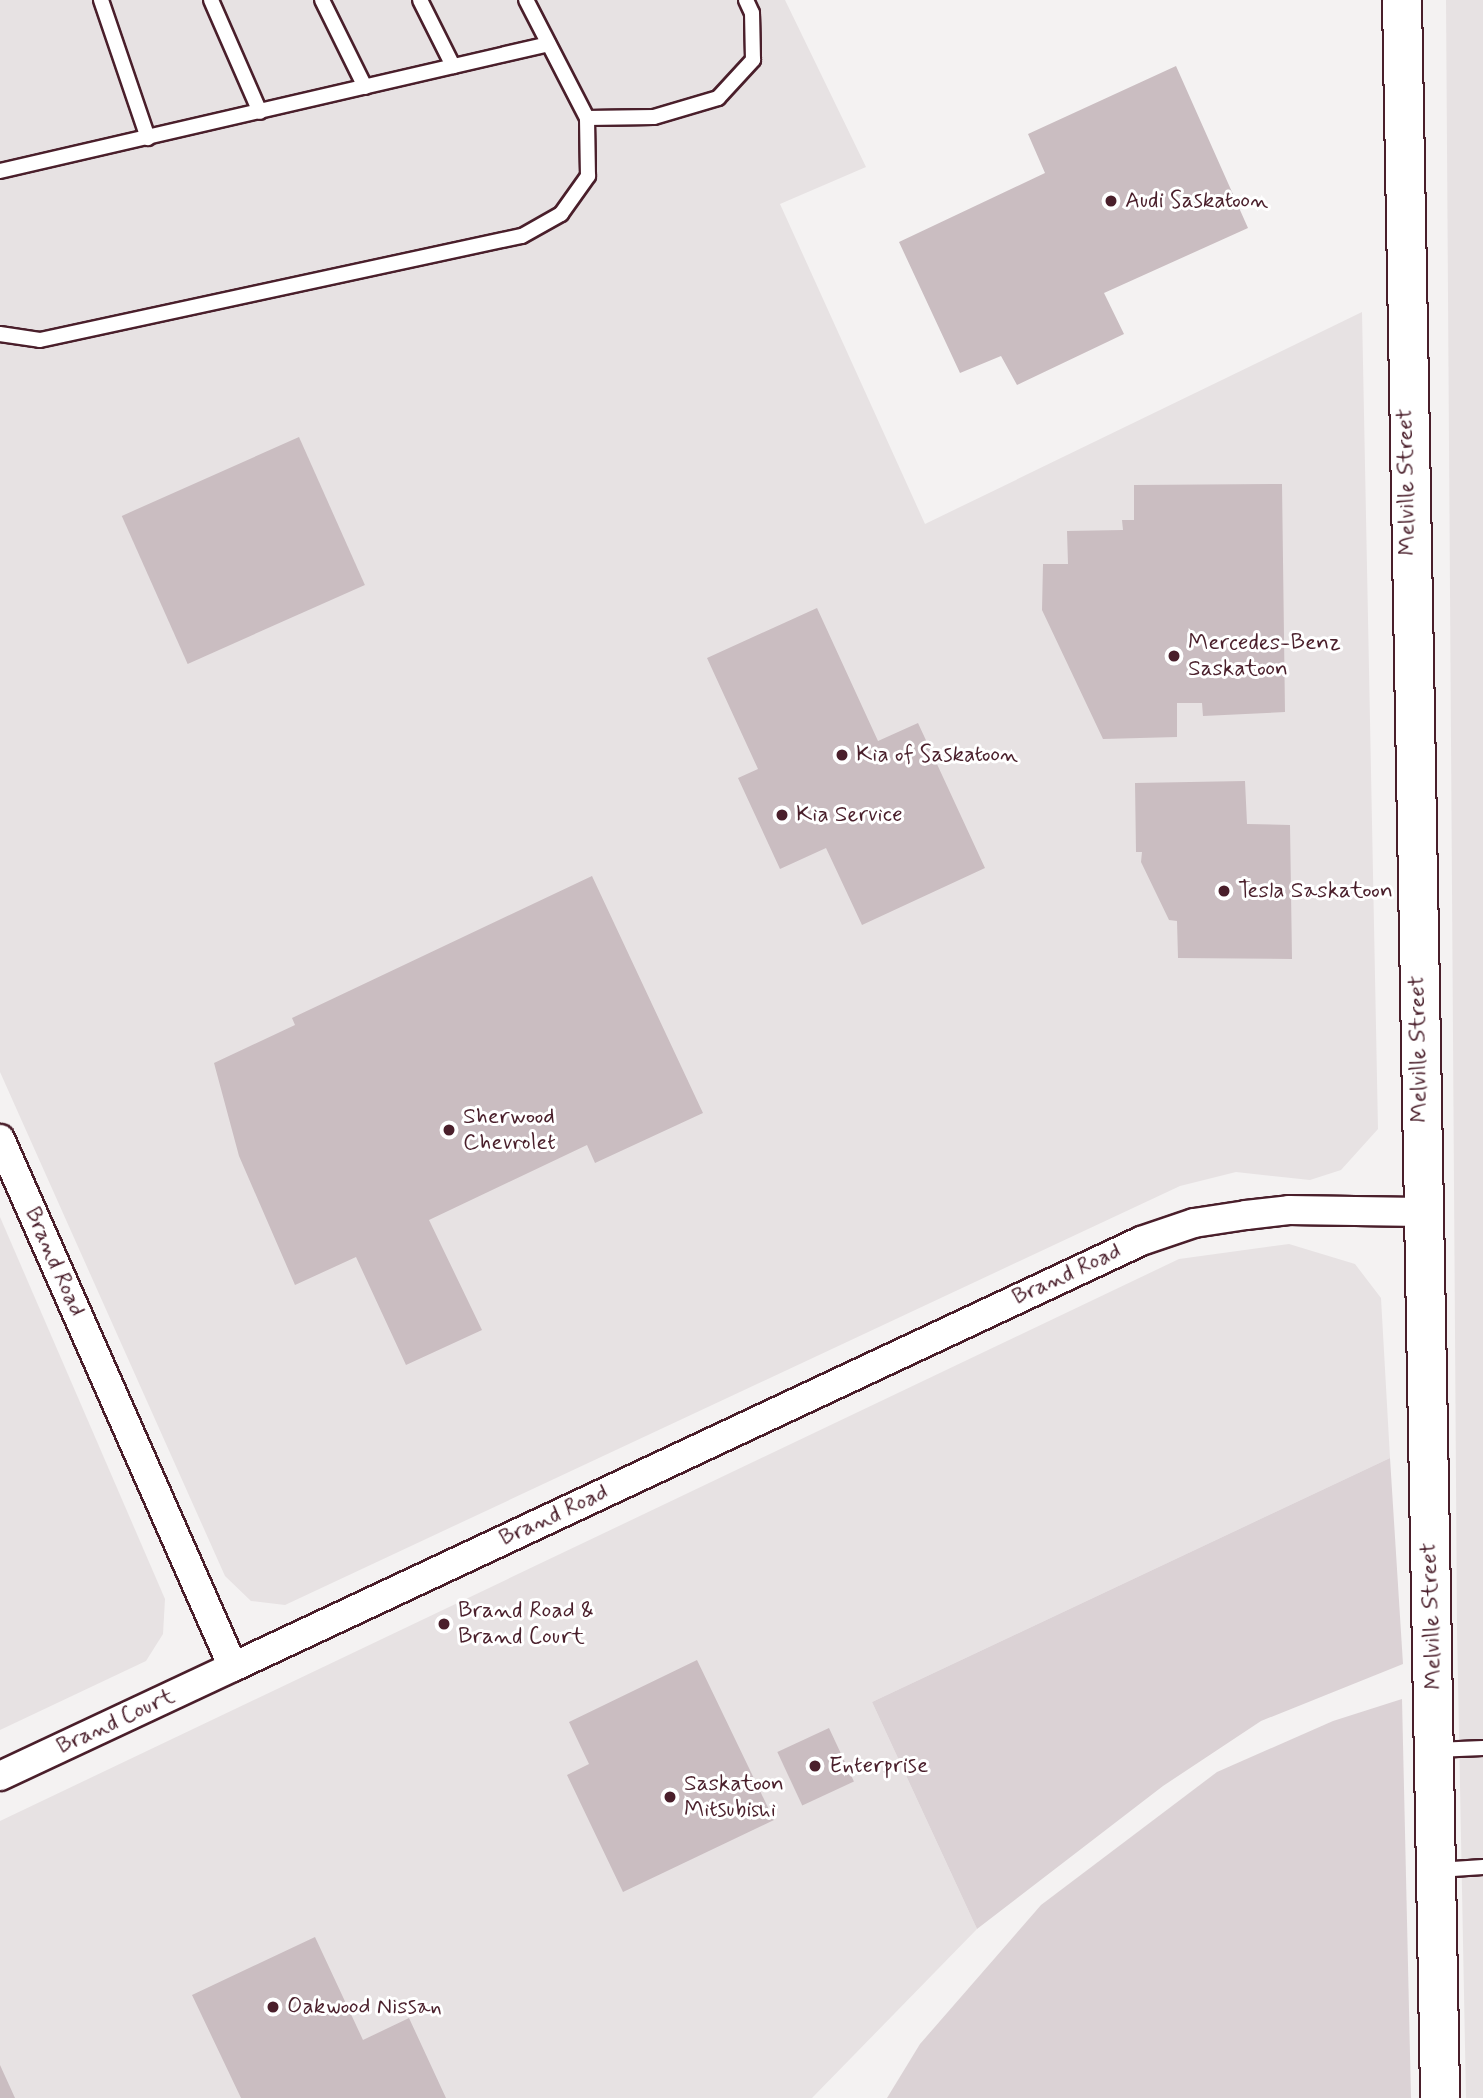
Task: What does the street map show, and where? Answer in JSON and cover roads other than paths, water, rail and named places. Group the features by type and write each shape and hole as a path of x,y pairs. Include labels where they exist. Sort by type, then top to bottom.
{"street":[{"name":"Melville Street","path":"1402,0 1421,1212 1438,1870 1440,2098"},
{"name":"Brand Road","path":"0,1139 233,1667 1141,1241 1194,1223 1268,1212 1421,1212"},
{"name":"Brand Court","path":"0,1776 233,1667"}],"lane":[{"path":"102,0 148,138"},
{"path":"211,0 260,112"},
{"path":"322,0 365,87"},
{"path":"420,0 453,66"},
{"path":"0,334 40,340 522,236 561,215 588,176 587,118 526,0"},
{"path":"587,118 654,117 718,98 753,60 752,13 746,0"},
{"path":"0,172 549,44"},
{"path":"1435,1751 1483,1748"},
{"path":"1438,1870 1483,1867"}],"place":[{"name":"Audi Saskatoon","path":"1111,201"},
{"name":"Mercedes-Benz Saskatoon","path":"1174,656"},
{"name":"Kia of Saskatoon","path":"842,755"},
{"name":"Kia Service","path":"782,815"},
{"name":"Tesla Saskatoon","path":"1224,891"},
{"name":"Sherwood Chevrolet","path":"449,1130"},
{"name":"Brand Road & Brand Court","path":"444,1624"},
{"name":"Enterprise","path":"815,1766"},
{"name":"Saskatoon Mitsubishi","path":"670,1797"},
{"name":"Oakwood Nissan","path":"273,2007"}]}
